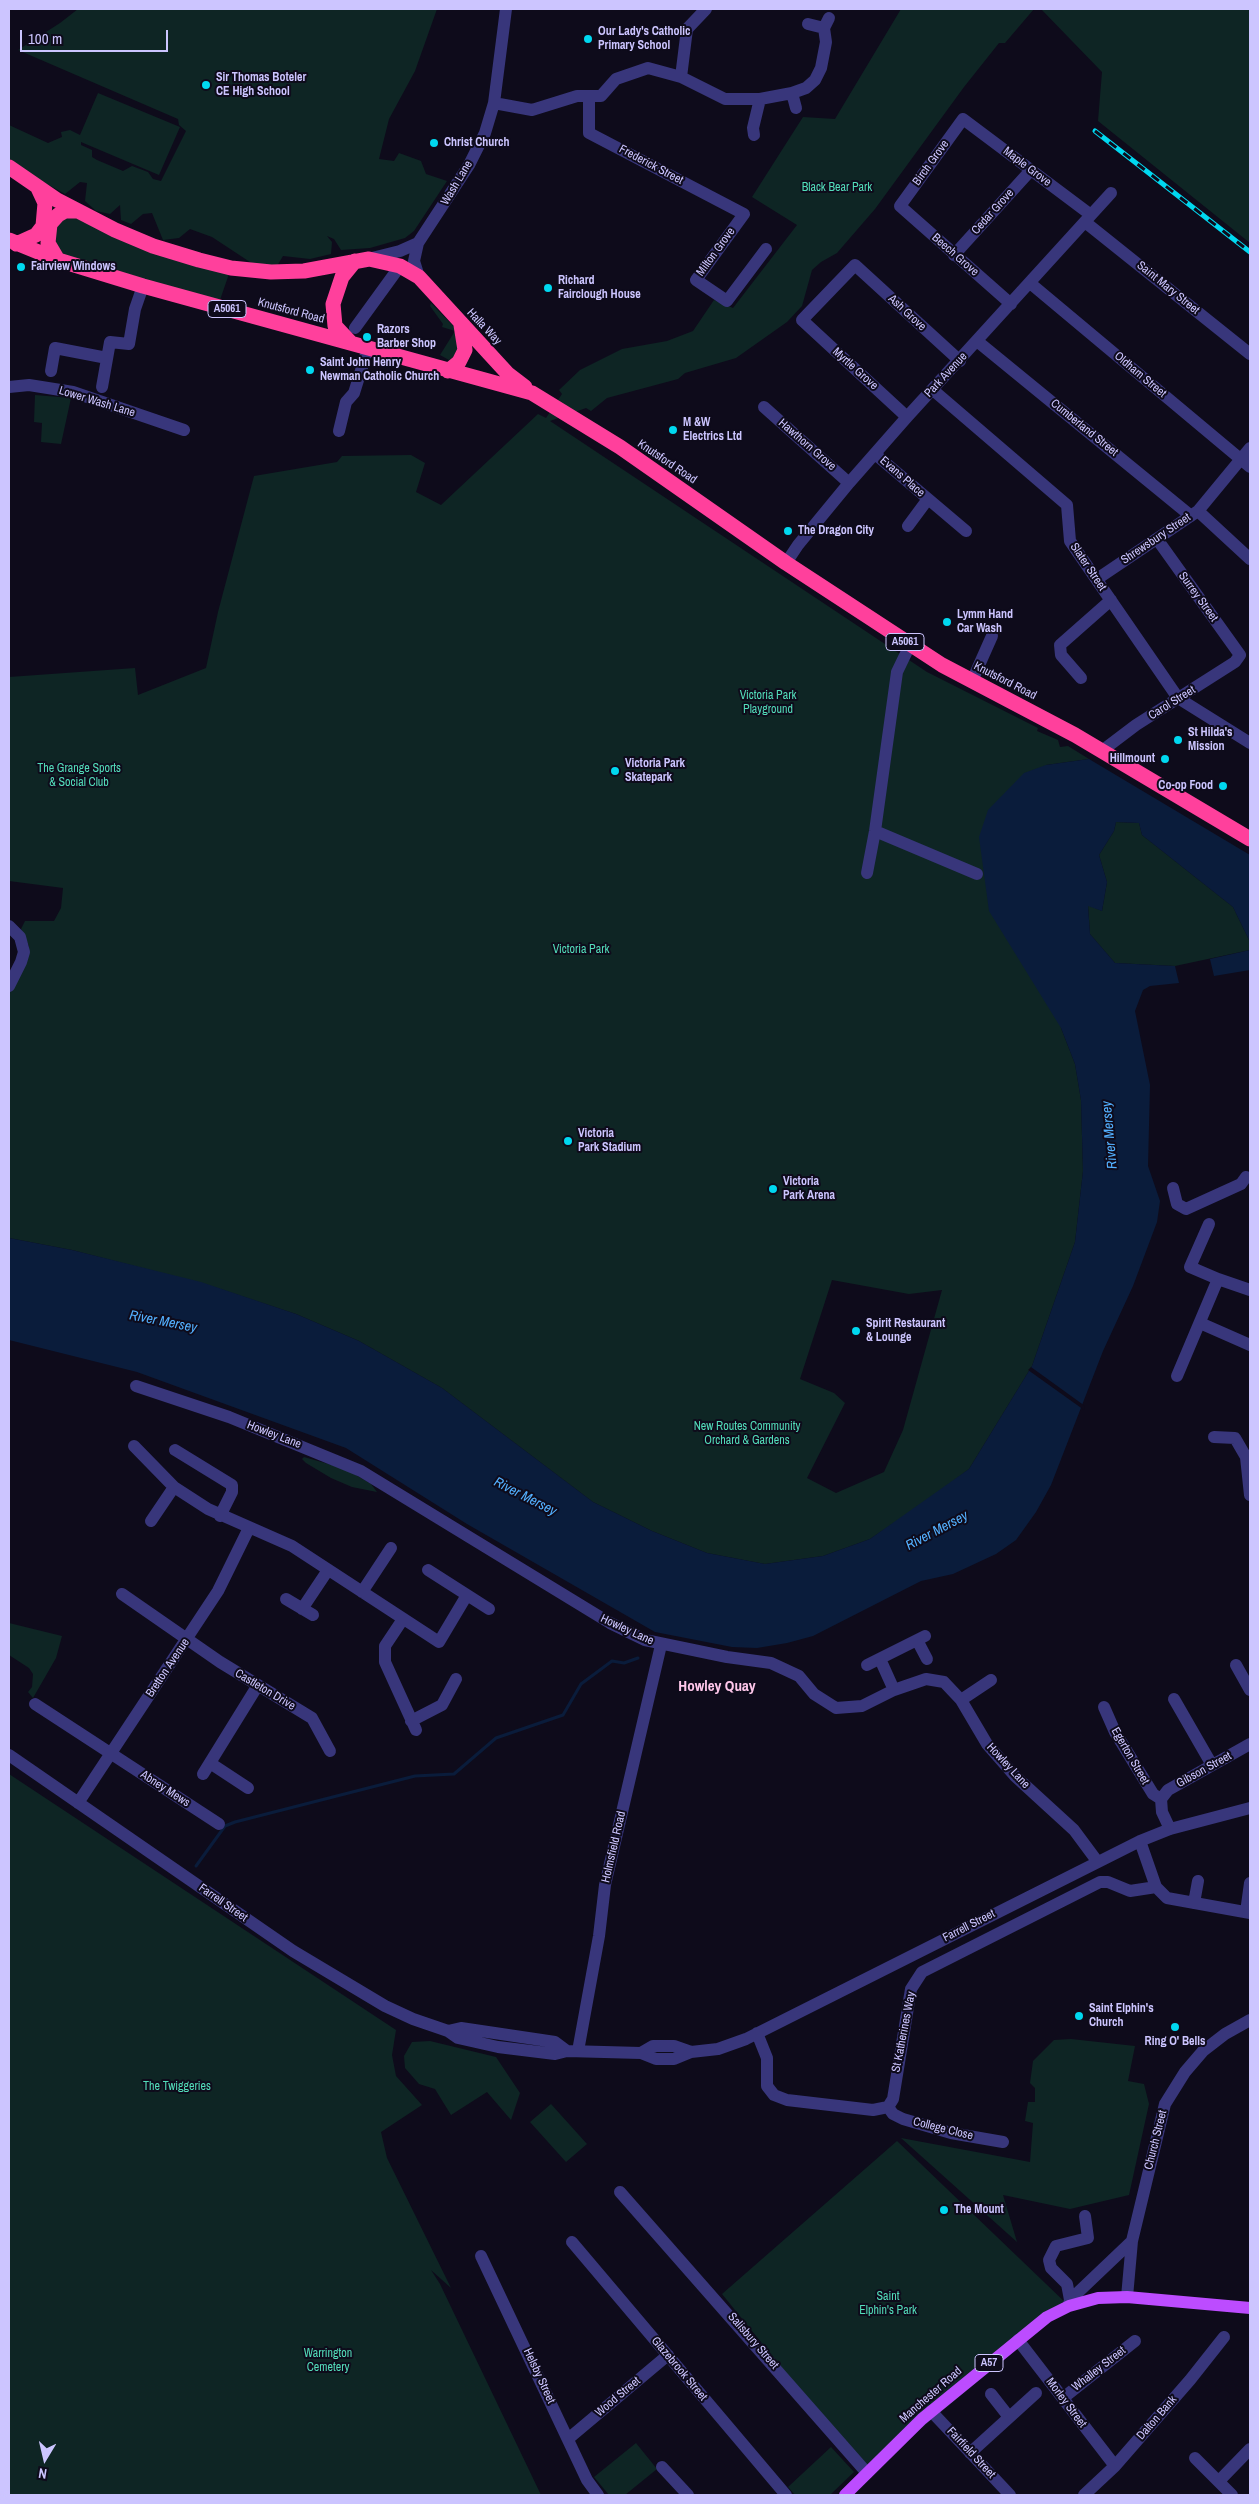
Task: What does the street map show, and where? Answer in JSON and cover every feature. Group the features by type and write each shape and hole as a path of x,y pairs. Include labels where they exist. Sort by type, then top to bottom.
{"highway":[{"name":"A5061","path":"9,167 38,188 77,211 115,230 153,246 231,268 290,273 362,260 400,266"},
{"name":"A5061","path":"11,243 36,235 43,226 45,203 38,188"},
{"path":"58,260 48,243 50,224 58,215 77,211"},
{"name":"Knutsford Road","path":"11,243 58,260 143,286 353,335 368,348 532,393 576,419 661,475 786,563 910,645 972,681 1103,750 1250,839"},
{"name":"A5061","path":"353,335 335,326 333,304 342,277 362,260"},
{"name":"Halla Way","path":"400,266 419,277 460,324 508,374 532,393"},
{"name":"A5061","path":"448,371 455,367 465,350 465,339 460,324"}],"main road":[{"name":"Manchester Road","path":"845,2495 931,2411 1047,2317 1069,2303 1098,2298 1126,2297 1249,2306"}],"street":[{"name":"Wash Lane","path":"418,243 469,165 485,133 494,103 506,9"},
{"path":"681,77 687,29 706,9"},
{"path":"494,103 532,110 577,96 600,96 616,79 648,68 681,77 724,99 760,99 792,93 806,88 815,80 821,68 826,42 826,23 808,24"},
{"path":"792,93 796,108"},
{"name":"Frederick Street","path":"589,97 589,133 744,214"},
{"path":"754,135 753,128 760,99"},
{"name":"Maple Grove","path":"963,120 1031,170 1088,219"},
{"name":"Birch Grove","path":"900,206 963,120"},
{"name":"Cedar Grove","path":"954,255 1031,170"},
{"name":"Park Avenue","path":"786,563 849,482 1112,193"},
{"name":"Beech Grove","path":"900,206 1011,304"},
{"name":"Milton Grove","path":"744,214 696,280 726,301 766,249"},
{"name":"Saint Mary Street","path":"1088,219 1250,354"},
{"path":"362,260 400,252 418,243"},
{"path":"418,243 414,261 419,277"},
{"name":"Ash Grove","path":"802,320 855,264 960,361"},
{"path":"353,335 400,266"},
{"name":"Oldham Street","path":"1030,283 1246,463"},
{"path":"102,387 110,342 129,344 135,309 143,286"},
{"name":"Myrtle Grove","path":"802,320 907,417"},
{"name":"Cumberland Street","path":"977,342 1250,559"},
{"path":"51,371 56,348 107,358"},
{"path":"339,431 346,402 354,393 368,348"},
{"name":"Lower Wash Lane","path":"9,387 29,385 73,392 184,430"},
{"name":"Slater Street","path":"933,390 1067,505 1070,541 1178,698 1250,743"},
{"name":"Hawthorn Grove","path":"764,407 849,482"},
{"name":"Shrewsbury Street","path":"1096,579 1194,514 1246,463 1250,448"},
{"name":"Evans Place","path":"875,454 966,531"},
{"name":"Evans Place","path":"908,526 928,499"},
{"name":"Surrey Street","path":"1157,539 1240,655"},
{"path":"1081,678 1061,655 1060,645 1111,600"},
{"path":"972,681 992,636"},
{"path":"867,873 876,831 897,672 910,645"},
{"name":"Carol Street","path":"1103,750 1178,698 1235,662 1240,655"},
{"path":"876,831 977,874"},
{"path":"9,926 20,937 24,952 9,986"},
{"path":"1173,1188 1177,1204 1186,1209 1241,1184 1246,1176"},
{"path":"1209,1224 1190,1267 1250,1290"},
{"path":"1177,1376 1218,1279"},
{"path":"1200,1323 1250,1345"},
{"name":"Howley Lane","path":"136,1386 229,1417 361,1471 610,1623 661,1645 726,1658 772,1663 799,1676 814,1694 836,1708 862,1706 894,1690 926,1678 944,1682 961,1700 987,1744 1016,1776 1074,1830 1097,1861"},
{"path":"1214,1437 1235,1438 1248,1457 1250,1496"},
{"path":"134,1446 174,1487 220,1516 292,1546 439,1642 467,1595"},
{"path":"175,1450 232,1485 232,1492 220,1516"},
{"path":"152,1521 174,1487"},
{"name":"Bretton Avenue","path":"78,1803 218,1591 249,1528"},
{"path":"362,1592 391,1548"},
{"path":"286,1599 308,1612 328,1570"},
{"path":"428,1570 489,1609"},
{"name":"Castleton Drive","path":"122,1594 187,1640 312,1718 330,1752"},
{"path":"403,1619 385,1646 385,1662 414,1725 442,1705 456,1679"},
{"path":"867,1665 921,1638 927,1659"},
{"name":"Holmsfield Road","path":"573,2051 599,1936 605,1885 661,1645"},
{"path":"880,1659 894,1690"},
{"path":"1236,1665 1250,1690"},
{"path":"961,1700 992,1680"},
{"path":"203,1774 258,1685"},
{"path":"1174,1699 1212,1765"},
{"name":"Abney Mews","path":"35,1704 219,1824"},
{"name":"Egerton Street","path":"1104,1707 1115,1732 1148,1786 1156,1798 1161,1799 1161,1807 1170,1829"},
{"name":"Gibson Street","path":"1161,1799 1168,1790 1250,1744"},
{"name":"Farrell Street","path":"9,1755 326,1973 385,2006 418,2021 448,2031 461,2028 555,2042 573,2051 641,2053 656,2059 674,2059 691,2052 718,2049 757,2034 1140,1841 1170,1829 1250,1808"},
{"path":"210,1763 248,1788"},
{"path":"1140,1841 1156,1887 1167,1898 1248,1912 1250,1883"},
{"path":"1194,1904 1198,1881"},
{"name":"St Katherines Way","path":"888,2107 893,2099 911,1989 922,1972 1100,1882 1108,1882 1130,1891 1156,1887"},
{"name":"Church Street","path":"1126,2297 1132,2240 1165,2104 1185,2072 1203,2051 1229,2032 1250,2020"},
{"path":"757,2034 768,2058 767,2086 774,2095 786,2100 873,2110 888,2107"},
{"name":"College Close","path":"888,2107 893,2114 903,2119 951,2133 1003,2142"},
{"name":"Salisbury Street","path":"620,2192 867,2473"},
{"path":"638,2212 649,2204"},
{"path":"1069,2303 1069,2288 1064,2279 1051,2268 1045,2256 1056,2246 1088,2238 1085,2216"},
{"path":"1069,2303 1132,2240"},
{"name":"Glazebrook Street","path":"572,2242 786,2495"},
{"name":"Helsby Street","path":"481,2256 587,2480 598,2495"},
{"path":"1064,2279 1088,2282"},
{"name":"Dalton Bank","path":"1084,2495 1115,2466 1190,2380 1224,2337"},
{"name":"Morley Street","path":"1018,2340 1115,2466"},
{"name":"Whalley Street","path":"1062,2398 1135,2341"},
{"name":"Wood Street","path":"568,2439 668,2355"},
{"path":"970,2453 1036,2393"},
{"path":"991,2394 1009,2417"},
{"name":"Fairfield Street","path":"931,2411 1007,2494"},
{"path":"1219,2481 1250,2449"},
{"path":"1195,2458 1232,2495"},
{"path":"662,2466 688,2495"}],"green space":[{"name":"Sir Thomas Boteler CE High School","path":"78,9 437,9 415,71 389,119 379,159 394,161 399,153 421,161 426,174 447,181 414,231 405,238 370,248 341,250 334,239 327,236 332,242 331,254 310,259 283,256 277,266 253,264 212,237 190,229 179,238 163,240 152,213 143,214 131,224 121,220 120,205 110,214 96,211 85,201 87,183 80,182 65,194 9,163 9,125 48,143 62,137 61,132 70,130 80,135 98,93 180,127 159,175 81,142 81,145 92,150 92,157 97,160 123,171 132,166 148,172 153,179 161,181 186,131 179,125 178,119 18,50"},
{"name":"Victoria Park","path":"901,9 1034,9 1005,43 999,43 964,87 875,209 837,253 821,262 812,270 802,306 787,322 736,358 685,373 678,379 607,398 591,411 586,408 550,421 927,672 1038,728 1037,731 1058,740 1060,747 1068,746 1089,759 1046,765 1061,1028 1075,1064 1081,1100 1083,1171 1075,1242 1032,1366 969,1469 932,1497 870,1539 823,1556 765,1564 707,1553 652,1531 593,1502 442,1388 359,1341 296,1314 208,1285 72,1250 9,1238 9,992 29,954 29,946 21,929 25,921 54,921 61,908 63,888 9,881 9,677 135,668 138,695 206,668 218,612 254,476 337,462 342,456 411,455 425,463 416,492 441,505 538,414 546,418 562,394 559,390 580,370 622,349 667,341 693,331 714,300 733,308 797,225 752,197 803,117 835,119","holes":["832,1280 909,1294 942,1290 903,1430 884,1472 836,1493 807,1478 845,1403 834,1393 800,1379"]},
{"path":"1041,9 1250,9 1250,243 1098,121 1102,72"},
{"path":"65,211 231,268 220,300 53,255 58,215"},
{"path":"431,303 459,332 459,348 455,356 449,360 440,355 455,331 442,327 443,324 430,306"},
{"path":"35,395 71,398 61,444 41,442 42,423 34,422"},
{"path":"1116,822 1139,823 1142,835 1233,907 1250,942 1250,950 1175,966 1115,963 1090,934 1088,905 1102,911 1107,882 1099,855 1114,831"},
{"path":"304,1457 346,1469 371,1484 377,1492 352,1487 331,1478 306,1463 302,1459"},
{"path":"9,1623 62,1636 56,1658 33,1698 28,1692 32,1687 33,1674 29,1668 9,1655"},
{"path":"9,1774 396,2030 392,2055 396,2076 422,2105 381,2132 387,2158 451,2288 431,2270 440,2284 541,2495 9,2495"},
{"path":"1071,2039 1135,2046 1128,2081 1144,2084 1149,2104 1129,2195 1070,2209 1003,2195 1017,2242 901,2138 1030,2162 1033,2123 1025,2121 1028,2102 1035,2102 1035,2088 1030,2083 1033,2061 1054,2040"},
{"path":"430,2041 496,2057 520,2093 511,2120 487,2092 451,2115 435,2089 419,2084 405,2068 404,2056 412,2042"},
{"path":"551,2104 587,2144 566,2162 530,2122"},
{"name":"Saint Elphin's Park","path":"897,2141 1069,2306 867,2473 722,2294"},
{"path":"636,2443 657,2469 625,2495 609,2495 594,2477"},
{"path":"831,2447 854,2472 830,2495 795,2495 788,2487"}],"water":[{"name":"River Mersey","path":"1089,759 1250,855 1250,942 1233,907 1142,835 1139,823 1116,822 1114,831 1099,855 1107,882 1102,911 1088,906 1090,934 1115,963 1175,966 1179,983 1150,986 1143,990 1135,1011 1150,1085 1148,1166 1160,1201 1157,1222 1133,1286 1103,1351 1051,1485 1036,1512 1016,1540 996,1554 953,1574 921,1581 813,1636 787,1643 757,1648 732,1647 655,1632 467,1524 346,1448 137,1372 9,1340 9,1238 72,1250 201,1282 296,1314 359,1341 442,1388 593,1502 652,1531 707,1553 765,1564 823,1556 870,1539 969,1469 1032,1366 1075,1242 1083,1171 1081,1100 1075,1064 1061,1028 989,911 979,837 988,810 1024,773 1046,765"},
{"path":"1250,950 1250,970 1214,976 1210,959"}],"pier":[{"path":"1031,1367 1085,1406 1084,1410 1028,1370"}],"waterway":[{"path":"196,1866 225,1826 235,1822 415,1776 454,1774 496,1738 563,1715 581,1684 612,1661 624,1663 638,1658"}],"railway":[{"path":"1095,131 1250,252"}],"place":[{"name":"Our Lady's Catholic Primary School","path":"588,39"},
{"name":"Sir Thomas Boteler CE High School","path":"206,85"},
{"name":"Christ Church","path":"434,143"},
{"name":"Fairview Windows","path":"21,267"},
{"name":"Richard Fairclough House","path":"548,288"},
{"name":"Razors Barber Shop","path":"367,337"},
{"name":"Saint John Henry Newman Catholic Church","path":"310,370"},
{"name":"M &W Electrics Ltd","path":"673,430"},
{"name":"The Dragon City","path":"788,531"},
{"name":"Lymm Hand Car Wash","path":"947,622"},
{"name":"St Hilda's Mission","path":"1178,740"},
{"name":"Hillmount","path":"1165,759"},
{"name":"Victoria Park Skatepark","path":"615,771"},
{"name":"Co-op Food","path":"1223,786"},
{"name":"Victoria Park Stadium","path":"568,1141"},
{"name":"Victoria Park Arena","path":"773,1189"},
{"name":"Spirit Restaurant & Lounge","path":"856,1331"},
{"name":"Saint Elphin's Church","path":"1079,2016"},
{"name":"Ring O' Bells","path":"1175,2027"},
{"name":"The Mount","path":"944,2210"}],"district":[{"name":"Howley Quay","path":"717,1687"}],"park label":[{"name":"Black Bear Park","path":"837,188"},
{"name":"Victoria Park Playground","path":"768,703"},
{"name":"The Grange Sports & Social Club","path":"79,776"},
{"name":"New Routes Community Orchard & Gardens","path":"747,1434"},
{"name":"The Twiggeries","path":"177,2087"},
{"name":"Warrington Cemetery","path":"328,2361"}]}
